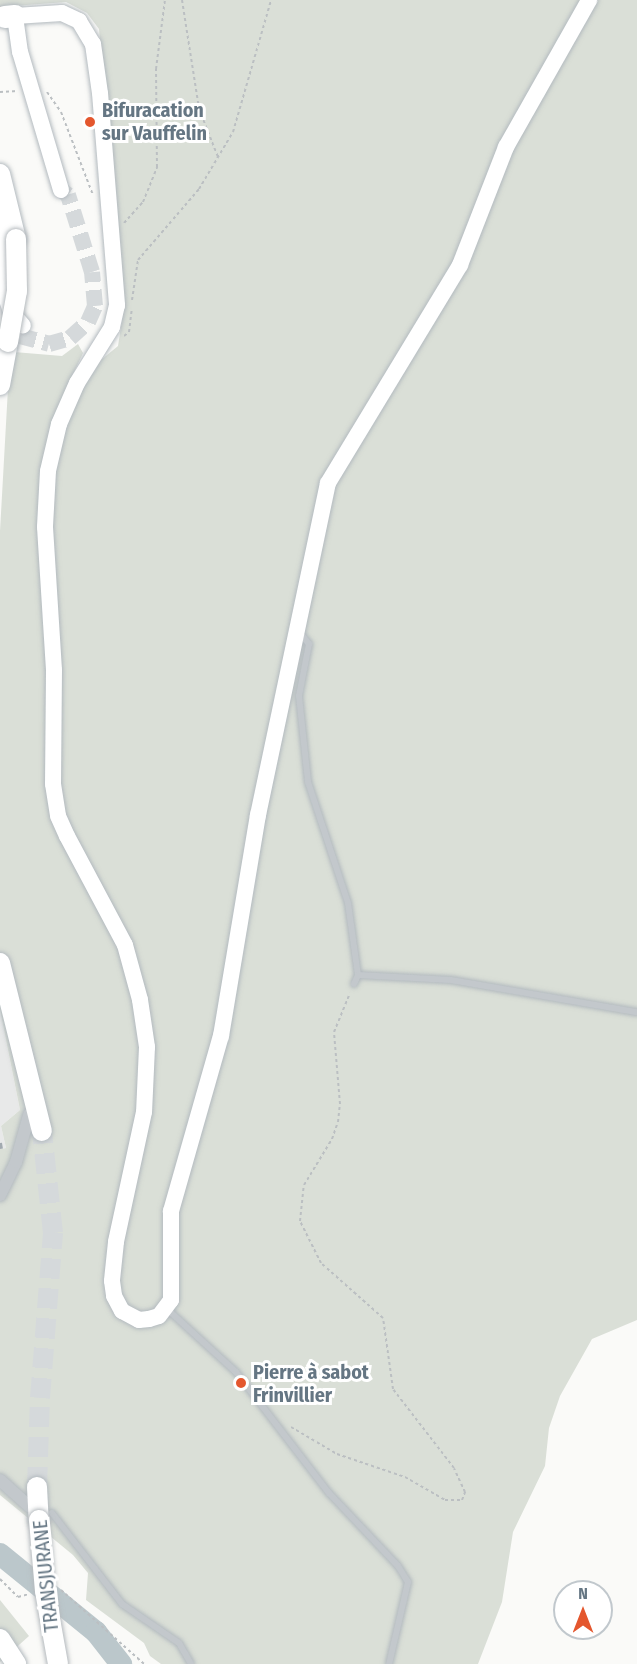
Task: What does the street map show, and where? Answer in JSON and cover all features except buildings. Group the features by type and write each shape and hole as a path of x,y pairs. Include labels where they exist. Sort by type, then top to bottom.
{"main road":[{"path":"0,174 12,214 18,264 17,334 0,385"},
{"path":"0,963 31,1106 42,1131"},
{"name":"TRANSJURANE","path":"37,1487 46,1601 58,1664"}],"street":[{"path":"61,190 5,17 62,13 79,21 89,33 98,70 117,305 106,338 77,383 59,424 47,481 45,527 55,703 53,784 58,816 125,945 140,1000 147,1047 144,1112 116,1242 114,1296 122,1311 139,1320 159,1316 166,1309 172,1291 171,1211 221,1036 258,815 328,483 460,265 506,147 589,0"},
{"path":"0,223 0,278 17,334"},
{"path":"0,314 17,334"},
{"path":"0,1195 16,1162 31,1106"},
{"path":"0,1480 40,1513"}],"lane":[{"path":"296,630 306,637 309,644 299,696 308,782 348,903 358,975 354,984"},
{"path":"358,975 451,980 637,1012"},
{"path":"166,1309 236,1372 280,1426 329,1493 398,1566 408,1582 389,1664"},
{"path":"40,1513 122,1604 179,1643 191,1664"}],"path":[{"path":"111,224 133,218 153,182 159,144 157,47 165,0"},
{"path":"182,0 197,100 218,157"},
{"path":"106,338 115,340 129,332 138,260 153,240 172,224 218,157 241,111 271,0"},
{"path":"0,92 41,89 50,94 61,112 86,171 95,205"},
{"path":"280,1426 290,1426 337,1454 405,1477 445,1500 462,1500 465,1492 454,1468 393,1389 383,1318 321,1263 300,1221 304,1185 333,1139 338,1122 340,1104 334,1032 354,984"},
{"path":"0,1579 18,1597 27,1595"},
{"path":"56,1585 115,1635 144,1664"}],"shaded area":[{"path":"0,0 637,0 637,1320 592,1339 560,1396 549,1428 545,1466 513,1532 502,1602 478,1664 161,1664 150,1656 144,1643 86,1600 88,1573 73,1555 0,1495 0,1149 6,1148 1,1126 20,1110 0,1010 0,531 8,388 14,352 62,356 78,344 83,353 66,389 83,389 101,360 118,346 124,307 99,29 87,13 66,2 0,7"},
{"path":"0,1010 20,1110 1,1126 6,1148 0,1149"},
{"path":"0,1600 29,1636 0,1662"}],"waterway":[{"path":"0,1554 96,1632 121,1664"}],"tunnel":[{"path":"20,336 49,344 70,338 88,322 95,306 92,272 68,195 61,190"},
{"path":"37,1487 40,1398 53,1233 42,1131"}],"railway":[{"path":"0,1143 1,1149"}],"place":[{"name":"Bifuracation sur Vauffelin","path":"90,122"},
{"name":"Pierre à sabot Frinvillier","path":"241,1383"}]}
